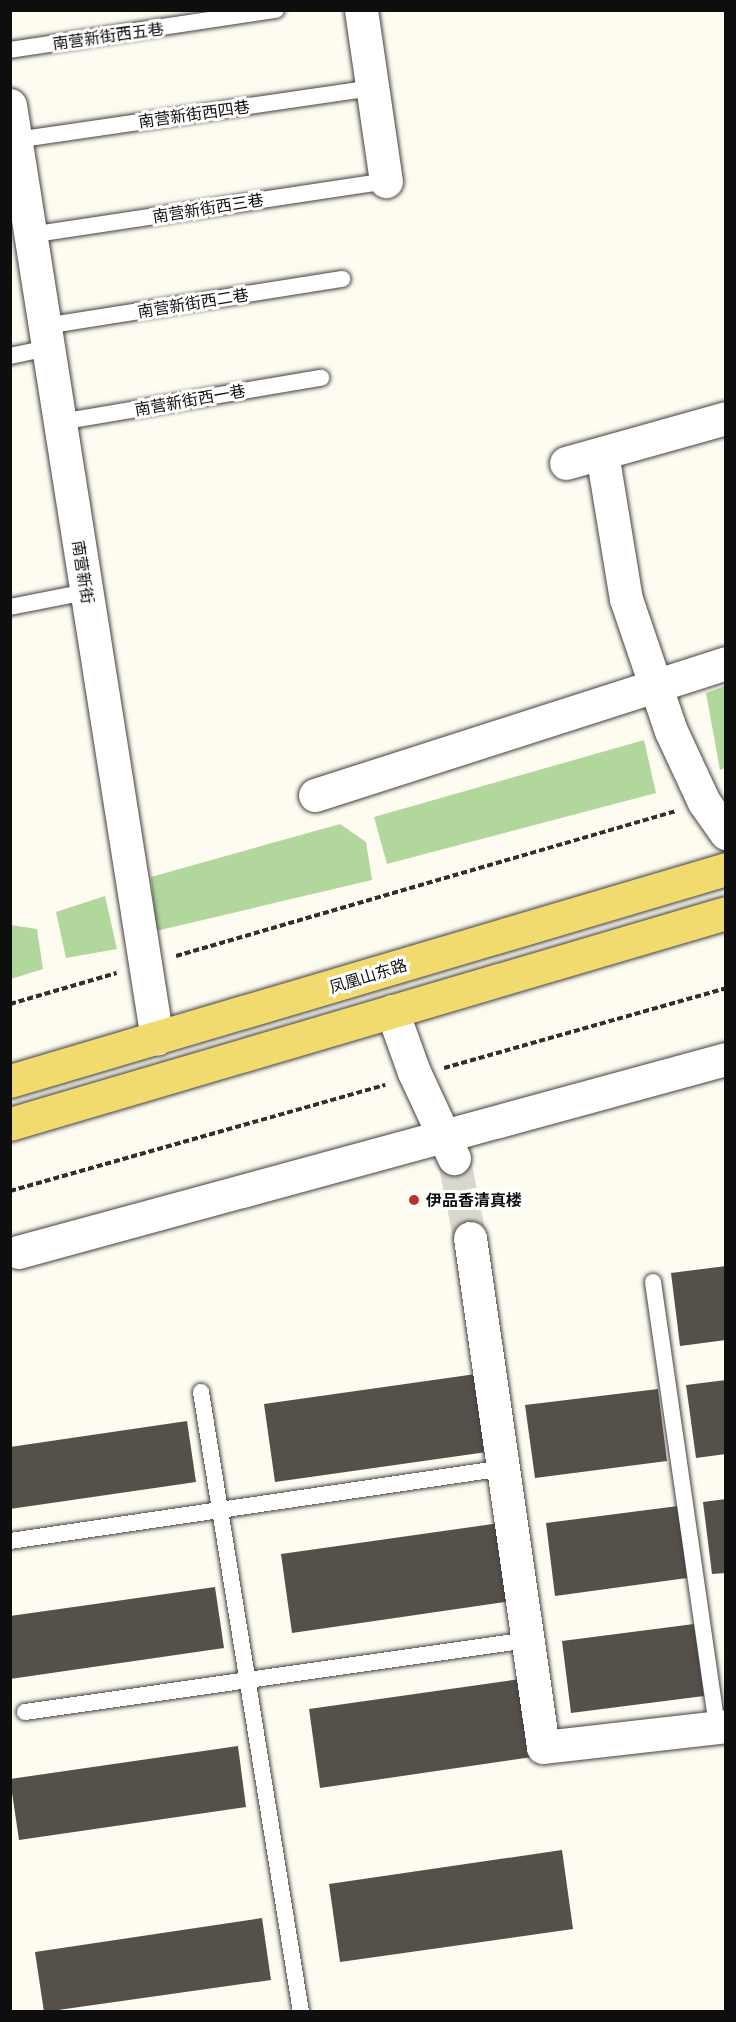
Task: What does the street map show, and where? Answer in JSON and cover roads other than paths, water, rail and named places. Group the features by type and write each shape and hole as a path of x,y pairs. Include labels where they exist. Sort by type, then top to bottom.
{"main road":[{"name":"凤凰山东路","path":"10,1081 726,869"},
{"path":"10,1124 726,913"}],"street":[{"path":"361,10 386,181"},
{"name":"南营新街","path":"10,105 143,966 158,1039"},
{"path":"566,463 726,418"},
{"path":"602,453 626,599 649,658 671,731 704,802 726,833"},
{"path":"315,795 655,683 726,663"},
{"path":"392,1011 450,1146"},
{"path":"18,1252 450,1146 726,1059"},
{"path":"470,1238 543,1747 721,1726"}],"lane":[{"name":"南营新街西五巷","path":"10,50 276,10"},
{"name":"南营新街西四巷","path":"16,140 372,88"},
{"name":"南营新街西三巷","path":"30,235 386,181"},
{"name":"南营新街西二巷","path":"10,356 46,337 342,279"},
{"name":"南营新街西一巷","path":"60,422 321,378"},
{"path":"10,607 86,592"},
{"path":"654,1282 721,1726"},
{"path":"201,1392 301,2012"},
{"path":"10,1541 503,1468"},
{"path":"25,1712 528,1640"}],"tunnel":[{"path":"454,1158 470,1238"}],"place":[{"name":"伊品香清真楼","path":"414,1200"}]}
